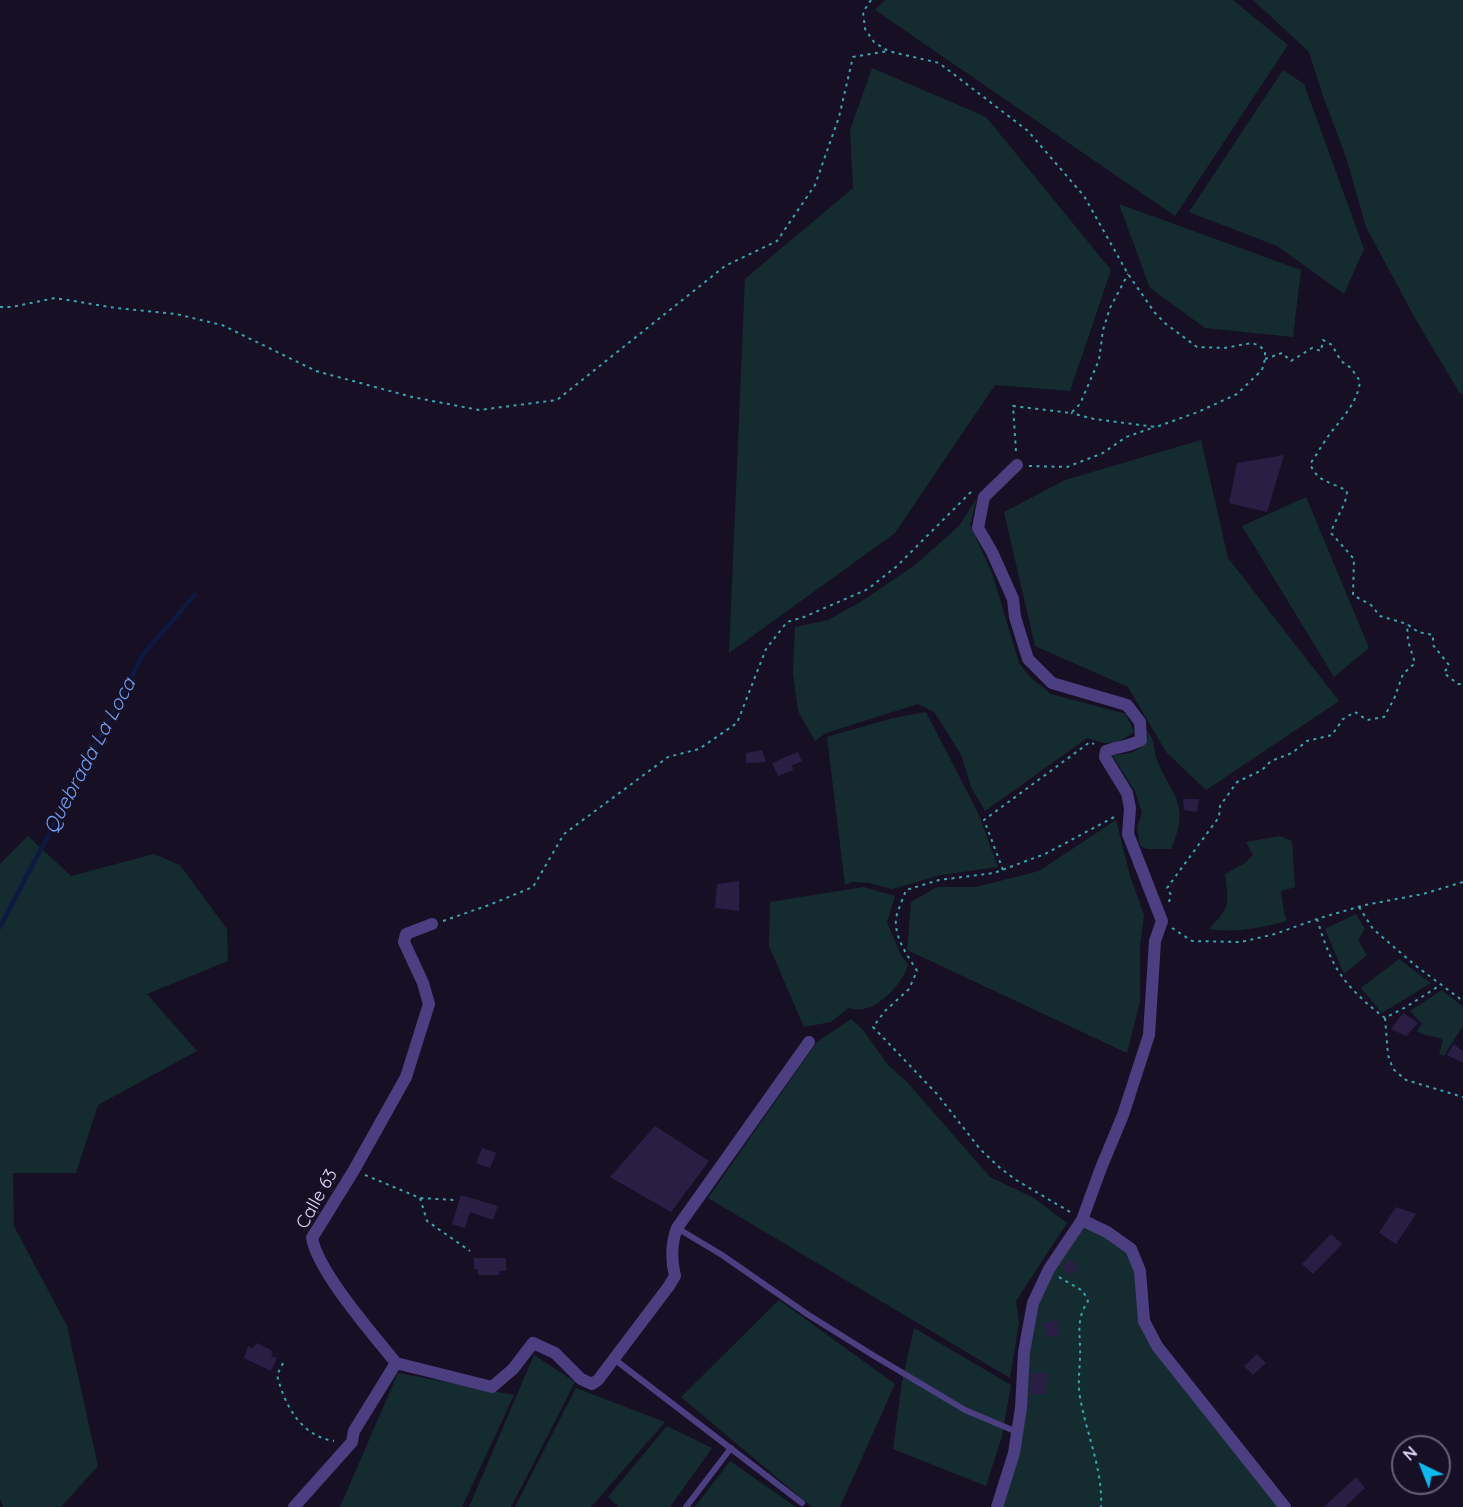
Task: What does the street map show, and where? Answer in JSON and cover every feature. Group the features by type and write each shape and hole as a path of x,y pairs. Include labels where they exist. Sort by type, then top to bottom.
{"street":[{"path":"997,1507 1014,1453 1022,1408 1024,1352 1033,1303 1049,1269 1082,1220 1123,1115 1149,1035 1155,941 1162,921 1128,834 1130,808 1127,793 1105,757 1106,751 1114,747 1130,746 1141,740 1140,722 1127,705 1052,683 1028,659 1015,617 1013,599 992,552 978,528 984,497 1017,465"},
{"name":"Calle 63","path":"396,1363 343,1296 314,1249 312,1238 354,1170 406,1077 429,1004 423,984 404,942 406,934 432,924"},
{"path":"294,1507 352,1442 354,1431 396,1363 492,1387 513,1369 533,1343 555,1353 581,1379 592,1384 598,1380 675,1276 672,1263 677,1228 808,1042"},
{"path":"1082,1220 1107,1232 1131,1249 1140,1271 1144,1321 1157,1346 1286,1507"}],"lane":[{"path":"677,1228 722,1255 807,1314 871,1354 965,1410 1017,1432"},
{"path":"613,1358 802,1503"},
{"path":"686,1507 731,1448"}],"path":[{"path":"871,0 863,12 865,28 874,42 888,51 939,63 1028,131 1084,196 1128,274 1161,318 1197,347 1224,348 1252,343 1260,346 1265,352 1262,369 1237,394 1198,412 1156,427 1126,437 1103,453 1067,467 1017,465 1013,406 1156,427"},
{"path":"0,307 55,298 116,308 176,314 222,325 316,371 412,397 479,410 557,400 724,266 777,241 815,185 839,117 852,57 888,51"},
{"path":"1071,413 1080,404 1099,360 1103,330 1110,308 1128,274"},
{"path":"1265,359 1282,353 1291,361 1312,348 1321,351 1323,340 1332,345 1341,361 1351,368 1360,381 1359,392 1344,418 1310,464 1314,473 1322,481 1347,491 1347,502 1334,523 1331,533 1354,559 1353,595 1371,605 1380,616 1407,624 1418,632 1433,635 1433,645 1449,665 1444,673 1458,684 1463,684"},
{"path":"432,924 533,887 564,834 668,757 699,750 737,723 766,649 787,622 868,589 897,566 976,488"},
{"path":"1407,624 1408,641 1415,663 1403,674 1394,699 1384,717 1367,720 1355,712 1343,719 1332,735 1307,741 1292,753 1271,760 1262,770 1238,782 1220,806 1219,817 1167,888 1171,895 1162,921 1192,941 1241,942 1275,934 1359,907 1423,894 1463,882"},
{"path":"1003,870 984,820 1090,742 1108,750"},
{"path":"1082,1220 1016,1180 999,1167 980,1149 937,1094 873,1027 885,1011 909,989 917,971 904,953 897,930 896,918 906,891 939,880 1003,870 1074,840 1130,808"},
{"path":"1359,907 1373,929 1416,966 1463,1001"},
{"path":"1317,919 1326,947 1341,975 1372,1008 1385,1018 1388,1055 1393,1069 1406,1080 1463,1097"},
{"path":"1385,1018 1442,984"},
{"path":"354,1170 420,1198 455,1200"},
{"path":"420,1198 427,1221 470,1251"},
{"path":"1049,1269 1067,1283 1083,1291 1088,1301 1082,1311 1078,1330 1080,1347 1078,1384 1102,1496 1101,1507"},
{"path":"283,1363 277,1375 283,1398 308,1431 315,1436 332,1441 352,1442"}],"green space":[{"path":"885,0 1233,0 1288,45 1175,216 875,10"},
{"path":"1253,0 1463,0 1463,395 1459,392 1415,318 1366,227 1346,157 1309,52"},
{"path":"872,68 986,117 1111,270 1070,391 995,385 895,533 729,653 745,279 853,188 850,130"},
{"path":"1283,70 1304,84 1364,249 1344,294 1277,246 1189,212"},
{"path":"1119,204 1301,270 1293,337 1205,328 1150,288"},
{"path":"1201,440 1228,558 1339,701 1206,790 1166,752 1128,687 1035,646 1004,512 1065,480"},
{"path":"1306,497 1369,648 1334,677 1242,526"},
{"path":"977,498 970,525 992,573 1019,663 1030,677 1051,694 1126,714 1134,732 1122,740 1111,743 1087,738 985,811 971,787 962,757 934,712 918,704 826,733 815,741 798,711 793,673 795,627 828,620 862,601 915,565 959,526"},
{"path":"926,712 978,813 998,867 941,875 892,889 870,883 852,882 845,885 827,737 893,718"},
{"path":"1146,730 1154,744 1157,760 1174,793 1180,811 1180,822 1171,849 1147,849 1140,846 1137,827 1142,813 1135,791 1112,755 1137,750 1148,739"},
{"path":"1116,820 1130,876 1144,915 1140,945 1140,1002 1127,1053 907,950 911,902 937,887 976,887 1039,871"},
{"path":"28,836 71,876 154,854 180,865 227,929 228,961 147,994 197,1051 98,1105 76,1173 13,1173 14,1226 67,1326 98,1466 61,1507 3,1507 0,1499 0,864"},
{"path":"1280,836 1292,841 1295,887 1281,891 1287,921 1248,929 1209,929 1227,905 1225,874 1245,863 1253,855 1246,842"},
{"path":"864,887 895,896 887,922 900,953 908,965 906,971 890,993 876,1004 860,1009 848,1008 831,1022 804,1027 769,946 770,902"},
{"path":"1356,914 1365,929 1358,940 1367,955 1344,974 1325,929"},
{"path":"1399,959 1431,983 1382,1013 1361,988"},
{"path":"1442,990 1463,1007 1463,1025 1444,1056 1439,1054 1443,1040 1417,1031 1422,1024 1410,1011"},
{"path":"851,1019 863,1030 888,1065 907,1082 990,1177 1034,1198 1067,1223 1016,1301 1019,1322 1010,1378 708,1198 817,1042"},
{"path":"1082,1220 1131,1249 1144,1321 1285,1507 997,1507 1014,1453 1033,1303"},
{"path":"779,1300 895,1384 840,1507 812,1507 681,1397"},
{"path":"914,1328 1011,1385 1002,1436 986,1486 893,1449 902,1382"},
{"path":"534,1355 575,1382 511,1507 469,1507"},
{"path":"398,1373 514,1395 462,1507 340,1507"},
{"path":"576,1388 665,1422 591,1507 515,1507"},
{"path":"667,1426 712,1448 670,1507 619,1507 608,1497"},
{"path":"730,1461 796,1507 695,1507"}],"building":[{"path":"1284,455 1267,512 1229,503 1237,463"},
{"path":"762,750 766,762 746,763 746,753"},
{"path":"798,752 802,761 791,766 794,770 778,776 772,763"},
{"path":"1183,799 1199,799 1197,812 1184,810"},
{"path":"739,881 739,911 715,908 717,884"},
{"path":"1403,1013 1418,1023 1406,1036 1391,1029"},
{"path":"1454,1044 1463,1052 1463,1063 1447,1055"},
{"path":"655,1126 709,1161 671,1212 610,1177"},
{"path":"482,1148 496,1153 490,1168 476,1163"},
{"path":"461,1195 498,1206 493,1220 470,1212 465,1228 452,1224"},
{"path":"1396,1207 1416,1214 1396,1244 1379,1233"},
{"path":"1331,1234 1342,1244 1313,1274 1302,1264"},
{"path":"474,1258 506,1258 506,1271 499,1271 499,1275 478,1275 478,1269 474,1269"},
{"path":"1071,1259 1078,1268 1069,1275 1062,1266"},
{"path":"1057,1320 1060,1334 1047,1338 1043,1323"},
{"path":"257,1343 273,1351 271,1356 277,1358 271,1371 244,1358 248,1346 253,1348"},
{"path":"1257,1354 1266,1363 1253,1375 1244,1366"},
{"path":"1031,1373 1047,1373 1046,1394 1030,1394"},
{"path":"1356,1477 1365,1488 1345,1507 1324,1507"}],"waterway":[{"name":"Quebrada La Loca","path":"0,927 144,653 195,595"}]}
